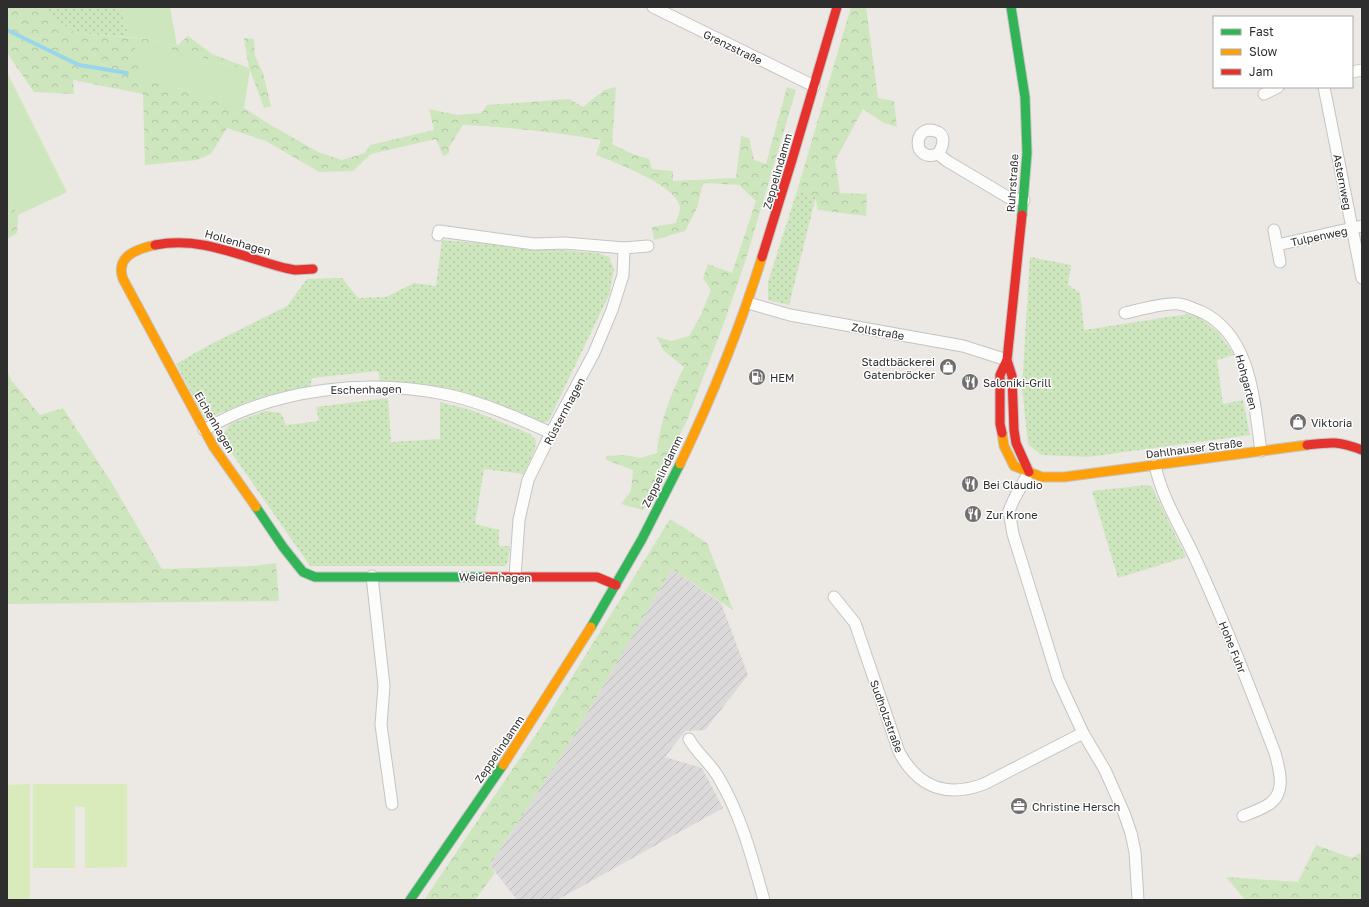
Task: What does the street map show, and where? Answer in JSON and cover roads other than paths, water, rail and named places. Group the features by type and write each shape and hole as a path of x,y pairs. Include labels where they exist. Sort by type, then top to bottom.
{"street":[{"name":"Grenzstraße","path":"653,7 814,86"},
{"name":"Zeppelindamm","path":"410,900 541,708 616,585 666,492 704,413 748,303 777,213 837,7"},
{"name":"Ruhrstraße","path":"1011,7 1025,97 1026,153 1024,200 1007,360 1000,375 1000,398 1002,436 1009,457 1014,466 1029,472"},
{"path":"1264,94 1276,88"},
{"name":"Asternweg","path":"1324,88 1357,227 1362,278"},
{"path":"938,154 947,162 1011,198 1024,200"},
{"name":"Tulpenweg","path":"1277,245 1357,227"},
{"name":"Tulpenweg","path":"1274,230 1280,262"},
{"path":"438,235 439,232 534,244 565,243 624,248 648,246"},
{"name":"Hollenhagen","path":"121,270 121,264 125,257 142,249 159,244 178,242 196,242 217,246 281,267 296,270 313,268"},
{"name":"Rüsternhagen","path":"514,577 519,520 528,480 551,433 594,353 612,310 623,275 624,248"},
{"name":"Eichenhagen","path":"121,270 131,295 213,446 283,547 306,574"},
{"name":"Zollstraße","path":"748,303 790,315 963,346 1007,360"},
{"name":"Hohgarten","path":"1125,313 1171,304 1179,304 1188,306 1206,314 1224,328 1235,343 1243,359 1254,401 1261,451"},
{"name":"Ruhrstraße","path":"1007,360 1012,376 1012,403 1016,443 1029,472"},
{"name":"Eschenhagen","path":"204,430 221,420 259,405 300,394 342,388 390,387 449,395 486,406 523,420 551,433"},
{"name":"Dahlhauser Straße","path":"1029,472 1042,477 1064,477 1334,442 1347,444 1362,449"},
{"name":"Hohe Fuhr","path":"1155,466 1159,482 1196,560 1225,627 1275,753 1279,768 1281,779 1280,790 1275,798 1267,806 1243,816"},
{"path":"1029,472 1014,499 1010,511 1013,534 1058,679 1083,734 1105,770 1131,833 1135,852 1138,900"},
{"name":"Weidenhagen","path":"306,574 315,577 598,577 616,585"},
{"path":"372,576 384,686 381,724 392,804"},
{"name":"Sudholzstraße","path":"834,597 855,623 899,752 906,764 921,780 931,786 943,789 971,789 984,784 1083,734"},
{"path":"689,739 694,748 707,761 719,778 736,811 744,830 764,900"}],"waterway":[{"path":"7,30 79,65 127,73"}],"place":[{"name":"Stadtbäckerei Gatenbröcker","path":"948,367"},
{"name":"HEM","path":"757,377"},
{"name":"Saloniki-Grill","path":"970,382"},
{"name":"Viktoria","path":"1298,422"},
{"name":"Bei Claudio","path":"970,484"},
{"name":"Zur Krone","path":"973,514"},
{"name":"Christine Hersch","path":"1019,806"}]}
